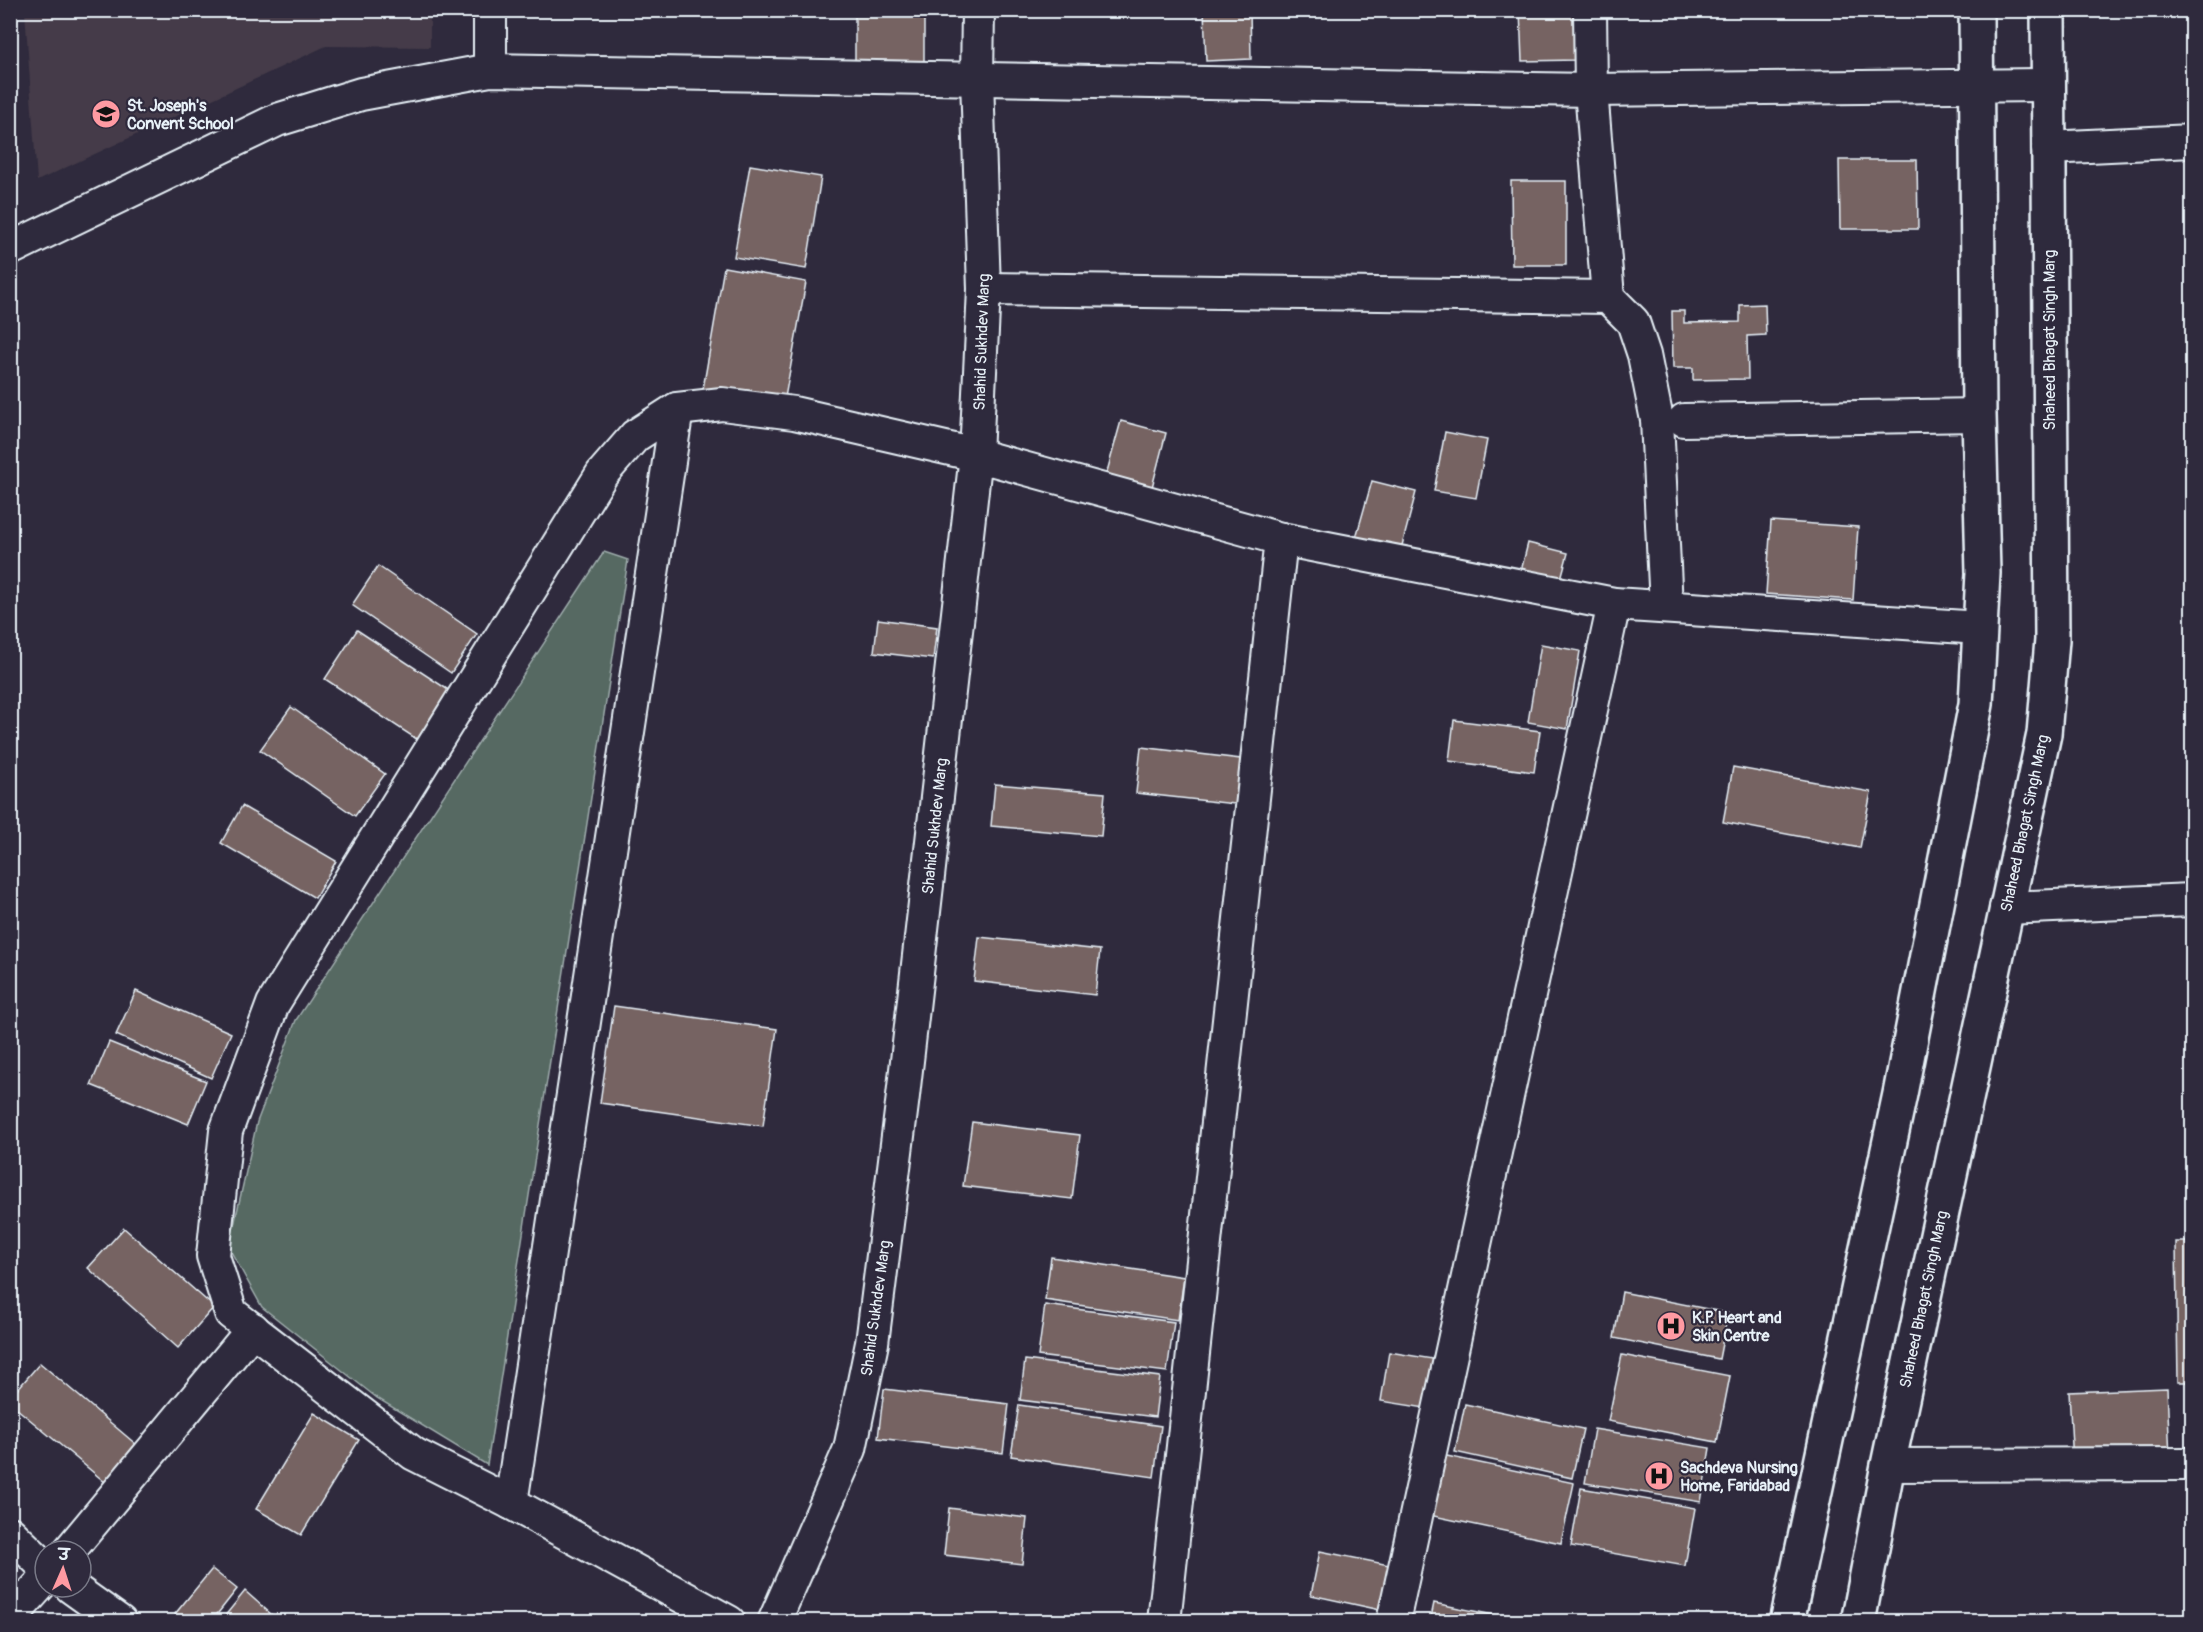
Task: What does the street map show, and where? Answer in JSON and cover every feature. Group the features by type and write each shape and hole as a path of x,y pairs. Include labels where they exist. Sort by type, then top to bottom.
{"street":[{"path":"490,10 490,70"},
{"name":"Shahid Sukhdev Marg","path":"774,1622 850,1449 872,1343 903,1096 976,455 984,289 977,79 978,10"},
{"path":"1590,10 1591,90 1608,297 1633,322 1644,355 1657,420 1666,607"},
{"path":"1787,1622 1900,1094 1976,704 1983,573 1979,415 1976,10"},
{"name":"Shaheed Bhagat Singh Marg","path":"1858,1622 1888,1465 2044,734 2052,640 2048,10"},
{"path":"10,249 277,120 361,94 490,70 1591,90 2048,85"},
{"path":"2048,148 2193,141"},
{"path":"984,289 1608,297"},
{"path":"729,1622 512,1503 414,1454 231,1313 213,1256 226,1131 273,1004 602,474 635,436 677,409 722,404 794,413 976,455 1281,538 1614,604 1980,628"},
{"path":"512,1503 677,409"},
{"path":"1684,420 1979,415"},
{"path":"1164,1622 1281,538"},
{"path":"1393,1622 1614,604"},
{"path":"2006,908 2193,900"},
{"path":"79,1539 253,1329"},
{"path":"1888,1465 2193,1464"},
{"path":"10,1533 33,1555"},
{"path":"10,1618 33,1592"},
{"path":"88,1599 120,1622"}],"shaded area":[{"name":"St. Joseph's Convent School","path":"25,11 430,11 430,47 326,46 37,181"}],"green space":[{"path":"604,552 628,560 487,1465 377,1398 262,1307 229,1248 257,1122 296,1020"}],"building":[{"path":"855,10 924,10 924,65 855,65"},
{"path":"1204,10 1250,10 1251,59 1206,61"},
{"path":"1520,10 1575,10 1576,60 1522,61"},
{"path":"1839,160 1917,160 1918,229 1840,229"},
{"path":"750,165 821,177 806,269 734,257"},
{"path":"1511,181 1566,181 1566,265 1512,265"},
{"path":"724,267 806,282 784,403 703,389"},
{"path":"1765,304 1766,335 1747,336 1748,379 1693,380 1693,368 1673,368 1672,311 1684,311 1684,323 1740,322 1740,305"},
{"path":"1121,421 1166,433 1151,491 1105,479"},
{"path":"1445,432 1487,440 1476,498 1434,491"},
{"path":"1372,481 1416,492 1400,553 1355,541"},
{"path":"1771,521 1858,527 1853,600 1766,594"},
{"path":"1528,543 1568,553 1557,593 1518,583"},
{"path":"378,566 477,634 451,673 352,605"},
{"path":"878,619 937,627 933,659 874,652"},
{"path":"357,630 453,693 421,742 325,679"},
{"path":"1541,644 1580,651 1567,729 1528,722"},
{"path":"291,707 385,774 355,816 260,750"},
{"path":"1454,720 1540,731 1534,772 1449,761"},
{"path":"1141,747 1249,760 1244,805 1136,793"},
{"path":"1733,767 1871,792 1860,848 1723,822"},
{"path":"995,784 1105,793 1101,836 991,826"},
{"path":"242,806 336,861 315,898 221,843"},
{"path":"979,937 1100,950 1095,995 974,981"},
{"path":"136,991 231,1033 211,1078 116,1035"},
{"path":"614,1006 777,1029 763,1126 600,1103"},
{"path":"109,1042 206,1081 188,1124 91,1085"},
{"path":"972,1122 1080,1135 1072,1199 963,1186"},
{"path":"124,1228 214,1307 178,1348 88,1268"},
{"path":"2176,1242 2192,1242 2192,1382 2178,1382"},
{"path":"1051,1257 1184,1277 1178,1320 1045,1300"},
{"path":"1622,1292 1728,1313 1719,1359 1614,1338"},
{"path":"1045,1305 1174,1322 1167,1372 1038,1356"},
{"path":"1389,1352 1433,1359 1425,1408 1381,1401"},
{"path":"1622,1355 1730,1376 1717,1442 1608,1421"},
{"path":"1025,1360 1160,1377 1155,1417 1020,1400"},
{"path":"40,1363 138,1446 106,1483 10,1403 10,1398"},
{"path":"2167,1388 2170,1459 2073,1463 2069,1392"},
{"path":"884,1389 1009,1404 1003,1453 878,1438"},
{"path":"1465,1404 1583,1429 1572,1478 1455,1452"},
{"path":"1019,1405 1161,1426 1154,1477 1011,1456"},
{"path":"314,1413 359,1440 301,1535 256,1509"},
{"path":"1594,1429 1710,1448 1701,1502 1585,1483"},
{"path":"1442,1455 1574,1483 1561,1543 1429,1515"},
{"path":"1581,1488 1695,1508 1685,1566 1571,1546"},
{"path":"949,1508 1027,1518 1022,1564 944,1555"},
{"path":"1320,1551 1399,1567 1390,1612 1311,1595"},
{"path":"212,1569 237,1589 211,1622 183,1622 175,1614"},
{"path":"245,1591 272,1615 266,1622 220,1622"},
{"path":"1434,1603 1528,1622 1430,1622"}],"place":[{"name":"St. Joseph's Convent School","path":"106,114"},
{"name":"K.P. Heart and Skin Centre","path":"1671,1326"},
{"name":"Sachdeva Nursing Home, Faridabad","path":"1659,1476"}]}
